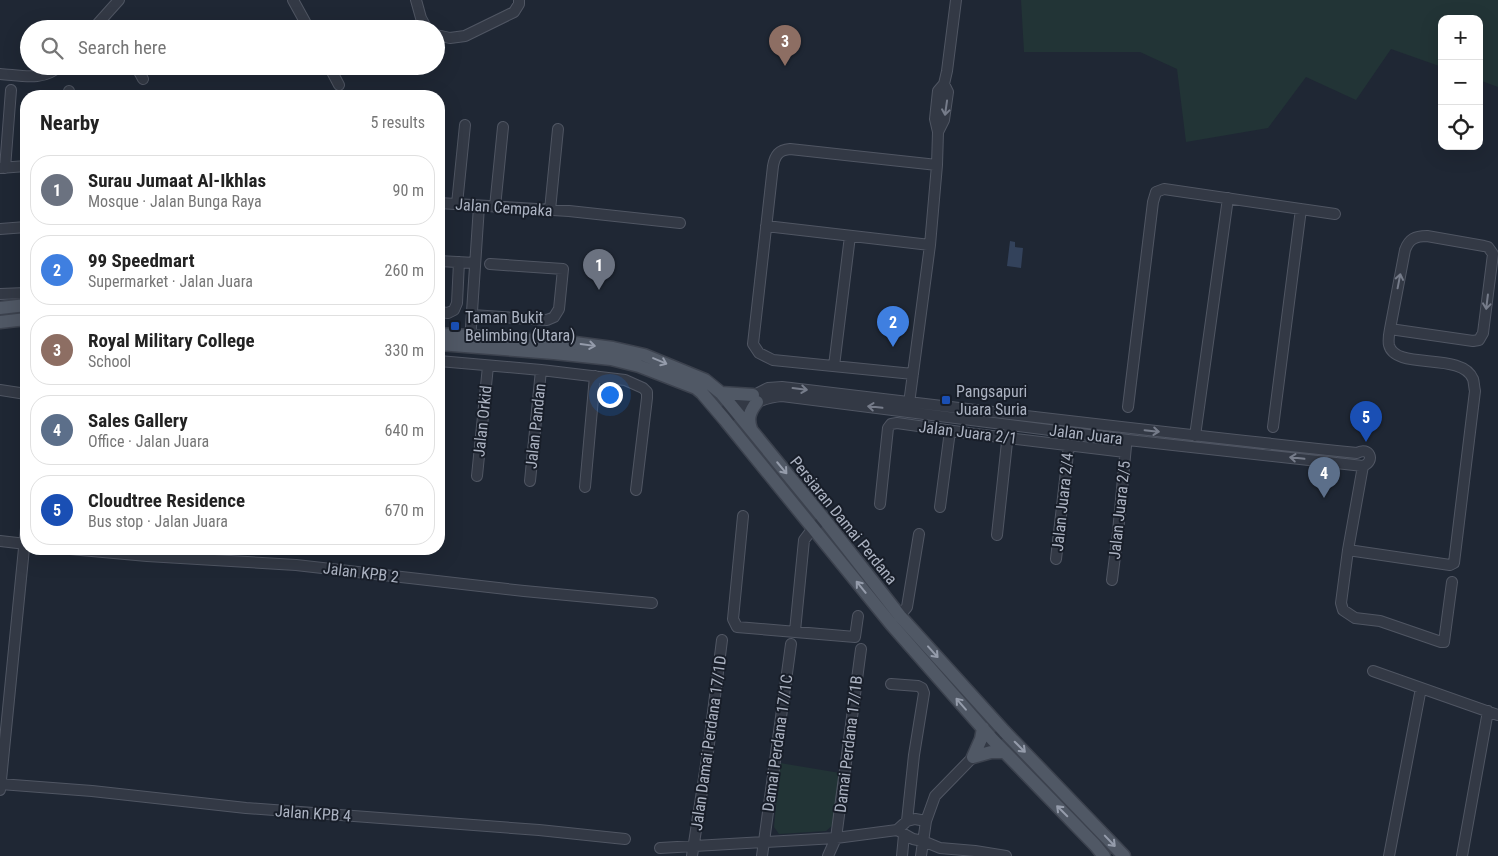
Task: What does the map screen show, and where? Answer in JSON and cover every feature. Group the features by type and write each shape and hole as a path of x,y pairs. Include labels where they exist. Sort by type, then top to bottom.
{"main road":[{"path":"0,308 20,306"},
{"path":"0,322 20,320"},
{"path":"445,335 470,341"},
{"path":"445,343 470,341"},
{"name":"Persiaran Damai Perdana","path":"470,341 575,343 613,348 644,355 705,380 721,393 824,518 896,620 993,740 1104,856"},
{"name":"Persiaran Damai Perdana","path":"470,341 611,359 639,366 696,388 722,416 813,528 896,620 1124,856"},
{"path":"721,393 755,398 748,422 751,431"},
{"path":"973,757 981,739 983,728"},
{"path":"973,757 991,752 1005,752"}],"street":[{"path":"293,0 304,20"},
{"path":"416,0 422,20"},
{"path":"445,37 465,36 514,12 519,4 519,0"},
{"path":"908,407 930,245 938,132 944,120 948,92 944,84 948,71 956,0"},
{"path":"101,20 117,2"},
{"path":"109,20 117,2"},
{"path":"0,74 42,77 46,75"},
{"path":"334,75 339,85"},
{"path":"10,90 3,168 20,167"},
{"path":"457,204 465,125"},
{"path":"495,207 503,126"},
{"path":"550,210 558,129"},
{"path":"913,374 773,360 759,353 754,344 766,226 774,158 778,152 790,149 937,165"},
{"path":"1128,407 1153,202 1156,192 1164,190 1335,214"},
{"path":"1195,436 1228,198"},
{"name":"Jalan Cempaka","path":"445,203 550,210 680,223"},
{"path":"470,341 479,206"},
{"path":"1274,427 1301,209"},
{"path":"766,226 930,245"},
{"path":"0,228 20,227"},
{"path":"834,366 850,236"},
{"path":"1348,550 1450,565 1455,561 1475,391 1472,378 1465,369 1452,364 1402,357 1392,352 1389,346 1390,329 1405,250 1408,242 1413,238 1427,236 1484,246 1492,250 1483,333 1479,340 1474,341 1390,329"},
{"path":"445,261 475,263"},
{"path":"445,313 454,310 457,303 460,262"},
{"path":"472,315 547,320 554,317 559,309 563,269 490,264"},
{"path":"0,294 20,293"},
{"path":"445,361 625,380 643,388 647,392 647,398 636,490"},
{"name":"Jalan Orkid","path":"477,476 488,366"},
{"name":"Jalan Pandan","path":"530,482 541,370"},
{"path":"585,487 595,376"},
{"path":"0,390 20,393"},
{"name":"Jalan Juara","path":"722,416 755,398 782,396 908,407 1009,420 1128,440 1363,466 1370,461 1368,453 1365,451 1357,453 1195,436 1009,420"},
{"path":"997,535 1009,420"},
{"name":"Jalan Juara 2/1","path":"880,504 888,428 891,424 896,423 1125,452"},
{"path":"940,507 950,431"},
{"name":"Jalan Juara 2/5","path":"1112,580 1125,452 1128,440"},
{"name":"Jalan Juara 2/4","path":"1056,559 1068,444"},
{"path":"1363,466 1348,550 1341,603 1343,610 1355,618 1380,621 1444,642 1452,582"},
{"path":"742,516 733,619 737,627 855,637 858,616"},
{"path":"795,631 804,540 824,518"},
{"path":"896,620 907,607 919,534"},
{"path":"0,541 20,543"},
{"path":"0,791 25,555"},
{"name":"Jalan KPB 2","path":"136,555 296,565 524,591 652,603"},
{"name":"Jalan Damai Perdana 17/1D","path":"692,852 708,752 722,640"},
{"name":"Damai Perdana 17/1C","path":"762,856 791,644"},
{"name":"Damai Perdana 17/1B","path":"828,856 836,838 860,649"},
{"path":"1373,671 1498,715"},
{"path":"891,684 918,686 922,688 924,693 914,755 907,822 901,832 902,856"},
{"path":"1389,856 1420,688"},
{"path":"1462,856 1488,711"},
{"path":"921,856 926,821 935,796 973,757 1004,731"},
{"name":"Jalan KPB 4","path":"0,784 84,790 246,808 539,830 625,840"},
{"path":"907,822 914,819 926,821"},
{"path":"660,848 692,852 764,842 901,832 913,839 923,841 940,852 974,851 1004,856"}],"shaded area":[{"path":"1021,0 1498,0 1498,87 1483,81 1483,15 1438,15 1438,66 1391,49 1356,100 1306,77 1268,128 1186,142 1177,69 1140,52 1024,52"},
{"path":"780,763 840,773 834,824 826,831 779,834 774,827"}],"water":[{"path":"1010,241 1015,242 1015,247 1023,248 1021,268 1007,266"}],"place":[{"name":"Royal Military College","path":"785,66"},
{"name":"Surau Jumaat Al-Ikhlas","path":"599,290"},
{"name":"Taman Bukit Belimbing (Utara)","path":"455,326"},
{"name":"99 Speedmart","path":"893,347"},
{"name":"Pangsapuri Juara Suria","path":"946,400"},
{"name":"Cloudtree Residence","path":"1366,442"},
{"name":"Sales Gallery","path":"1324,498"}]}
